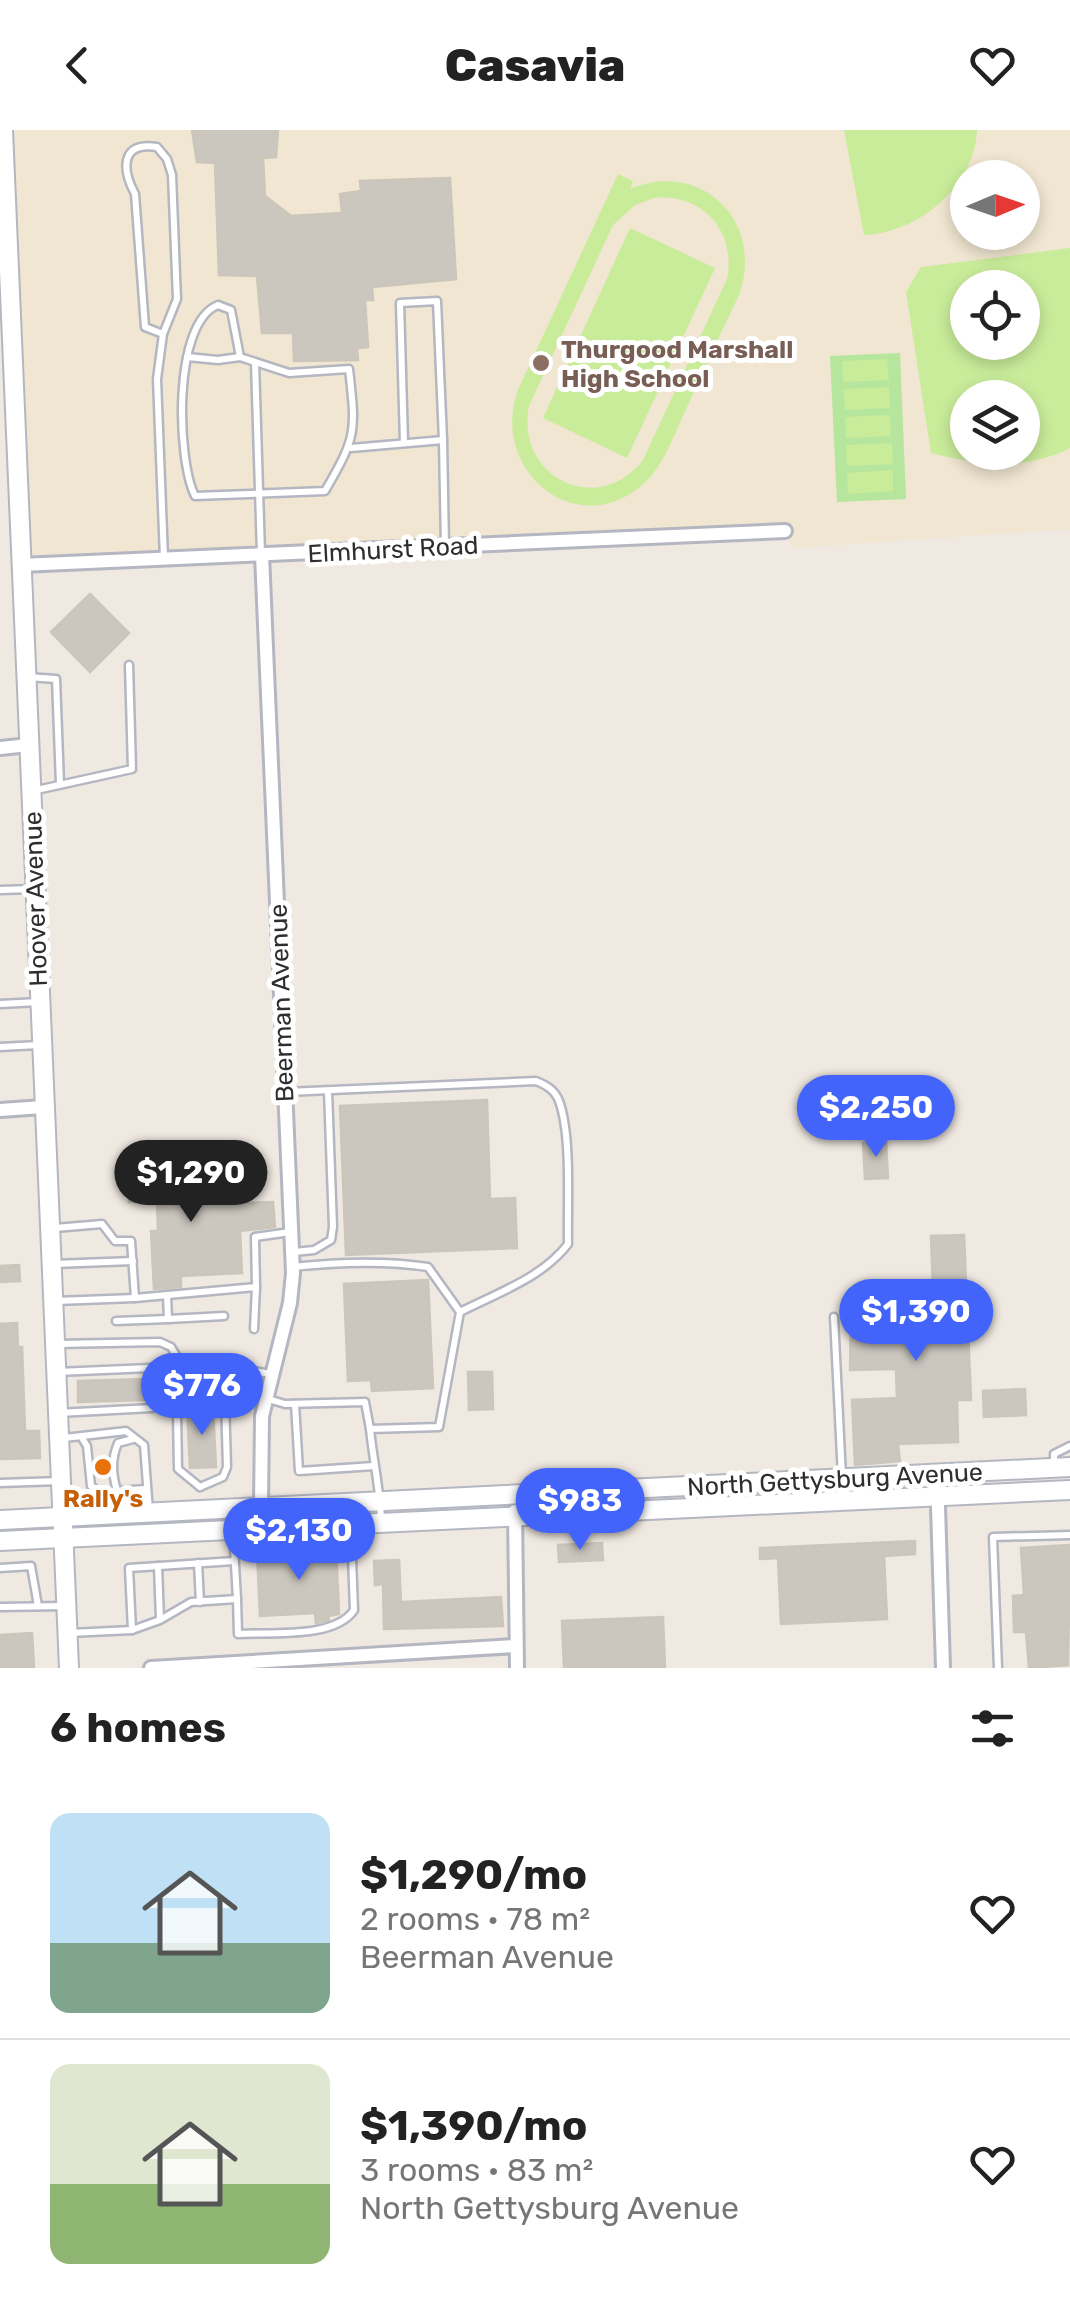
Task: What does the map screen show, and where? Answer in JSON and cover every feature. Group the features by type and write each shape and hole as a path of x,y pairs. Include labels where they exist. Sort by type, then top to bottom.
{"main road":[{"name":"Hoover Avenue","path":"4,130 7,384 21,565 69,1668"},
{"name":"Elmhurst Road","path":"0,566 21,565"},
{"name":"North Gettysburg Avenue","path":"0,1520 1062,1468"},
{"name":"North Gettysburg Avenue","path":"0,1541 1070,1490"}],"street":[{"name":"Elmhurst Road","path":"21,565 786,531"},
{"name":"Beerman Avenue","path":"261,1506 264,1398 290,1302 292,1268 262,556"},
{"path":"0,748 28,745"},
{"path":"0,1110 43,1108"},
{"path":"937,1474 944,1668"},
{"path":"515,1494 518,1668"},
{"path":"151,1668 516,1646"}],"lane":[{"path":"163,334 145,328 135,194 126,176 126,160 133,150 147,146 157,147 167,159 172,175 177,300 163,334 158,380 164,560"},
{"path":"404,443 400,303 437,301 445,547"},
{"path":"187,357 240,357 289,373 349,369 355,422 351,448 325,491 195,496 187,480 182,392 187,357 195,328 209,308 218,305 231,310 240,357"},
{"path":"255,362 262,556"},
{"path":"351,448 443,440"},
{"path":"30,791 132,769 129,665"},
{"path":"26,677 56,679 60,784"},
{"path":"0,890 34,889"},
{"path":"0,1004 39,1002"},
{"path":"0,1046 40,1045"},
{"path":"284,1092 536,1080 556,1095 564,1126 568,1244 532,1275 460,1312"},
{"path":"292,1252 314,1250 331,1240 334,1227 328,1091"},
{"path":"49,1229 102,1224 115,1241 131,1241 135,1298"},
{"path":"254,1329 255,1237 291,1232"},
{"path":"50,1264 132,1262"},
{"path":"292,1268 348,1262 398,1262 428,1267 460,1312 439,1427 370,1429"},
{"path":"52,1301 256,1287"},
{"path":"167,1294 168,1318"},
{"path":"116,1321 224,1316"},
{"path":"834,1317 842,1478"},
{"path":"54,1344 160,1342 171,1346 177,1369 178,1470 200,1487"},
{"path":"200,1487 223,1477 228,1466 224,1365"},
{"path":"177,1369 224,1365 270,1374"},
{"path":"56,1372 150,1368 151,1381 152,1408 58,1413"},
{"path":"264,1398 295,1404 364,1402 380,1482 382,1521"},
{"path":"295,1404 299,1471 374,1466"},
{"path":"59,1438 126,1431 144,1445 149,1512"},
{"path":"82,1438 87,1446 91,1486 99,1492 146,1489"},
{"path":"118,1491 112,1462 114,1451 118,1443 134,1439"},
{"path":"1062,1468 1054,1454 1070,1446"},
{"path":"0,1483 61,1480"},
{"path":"199,1509 200,1487"},
{"path":"233,1529 238,1634 338,1626 354,1610 350,1502"},
{"path":"998,1668 993,1537 1070,1535"},
{"path":"132,1630 129,1568 234,1561"},
{"path":"198,1564 200,1602"},
{"path":"0,1568 31,1566 38,1606"},
{"path":"158,1566 160,1620"},
{"path":"68,1633 132,1630 160,1620 190,1602 237,1599"},
{"path":"0,1607 66,1606"}],"shaded area":[{"name":"Thurgood Marshall High School","path":"3,130 1070,130 1070,529 792,548 786,531 21,565"}],"green space":[{"path":"844,130 977,130 970,160 950,160 950,192 940,203 904,226 864,235"},
{"path":"618,174 633,181 630,189 656,182 681,183 703,190 721,203 735,221 743,243 745,268 739,295 668,450 641,486 615,501 589,506 565,501 544,488 527,469 516,446 512,419 518,390","holes":["654,198 671,198 701,209 721,231 727,245 727,279 643,460 625,477 604,486 583,487 564,482 547,470 535,453 528,431 529,406 613,225 635,205"]},
{"path":"630,228 715,268 627,458 543,418"},
{"path":"1070,248 1070,448 1040,459 1040,380 950,380 950,457 931,453 906,292 921,267"},
{"path":"900,353 906,499 837,502 830,356"},
{"path":"887,359 889,380 843,382 842,361"},
{"path":"889,387 890,408 845,410 843,389"},
{"path":"890,415 891,436 846,438 845,417"},
{"path":"892,443 893,464 847,466 846,445"},
{"path":"893,470 893,491 848,494 847,473"}],"building":[{"path":"192,130 278,130 276,157 263,158 265,196 291,216 342,213 340,194 361,191 360,181 450,178 456,279 372,287 373,300 365,300 368,347 357,348 358,360 294,361 293,333 262,333 257,276 219,275 215,163 197,162"},
{"path":"90,594 129,633 90,672 51,632"},
{"path":"487,1100 490,1199 515,1198 517,1248 346,1255 340,1106"},
{"path":"886,1141 888,1178 865,1179 863,1143"},
{"path":"166,1148 169,1206 273,1202 275,1227 240,1231 242,1273 181,1276 181,1287 154,1289 151,1231 158,1231 157,1201 129,1202 127,1150"},
{"path":"964,1235 971,1400 957,1400 958,1442 898,1444 900,1461 855,1465 852,1400 897,1398 896,1369 850,1370 851,1314 934,1313 931,1236"},
{"path":"19,1265 20,1281 0,1282 0,1266"},
{"path":"428,1280 433,1388 372,1391 371,1380 348,1381 344,1284"},
{"path":"17,1323 18,1347 22,1347 25,1431 39,1431 40,1458 0,1459 0,1324"},
{"path":"468,1372 492,1372 493,1409 469,1410"},
{"path":"144,1379 145,1400 78,1402 78,1381"},
{"path":"1025,1389 1026,1415 984,1417 983,1391"},
{"path":"213,1408 216,1467 190,1468 187,1409"},
{"path":"915,1541 915,1554 884,1556 887,1619 781,1624 778,1558 760,1559 760,1548"},
{"path":"602,1543 603,1560 559,1562 558,1545"},
{"path":"1070,1545 1068,1665 1029,1668 1026,1632 1014,1632 1013,1596 1024,1595 1021,1548"},
{"path":"336,1549 339,1614 316,1623 315,1613 260,1616 257,1553"},
{"path":"399,1560 401,1602 501,1597 503,1626 384,1629 383,1584 375,1585 374,1561"},
{"path":"663,1617 665,1667 564,1668 562,1621"},
{"path":"32,1633 34,1668 0,1668 0,1635"}],"place":[{"name":"Thurgood Marshall High School","path":"541,363"},
{"name":"Rally's","path":"103,1467"}]}
